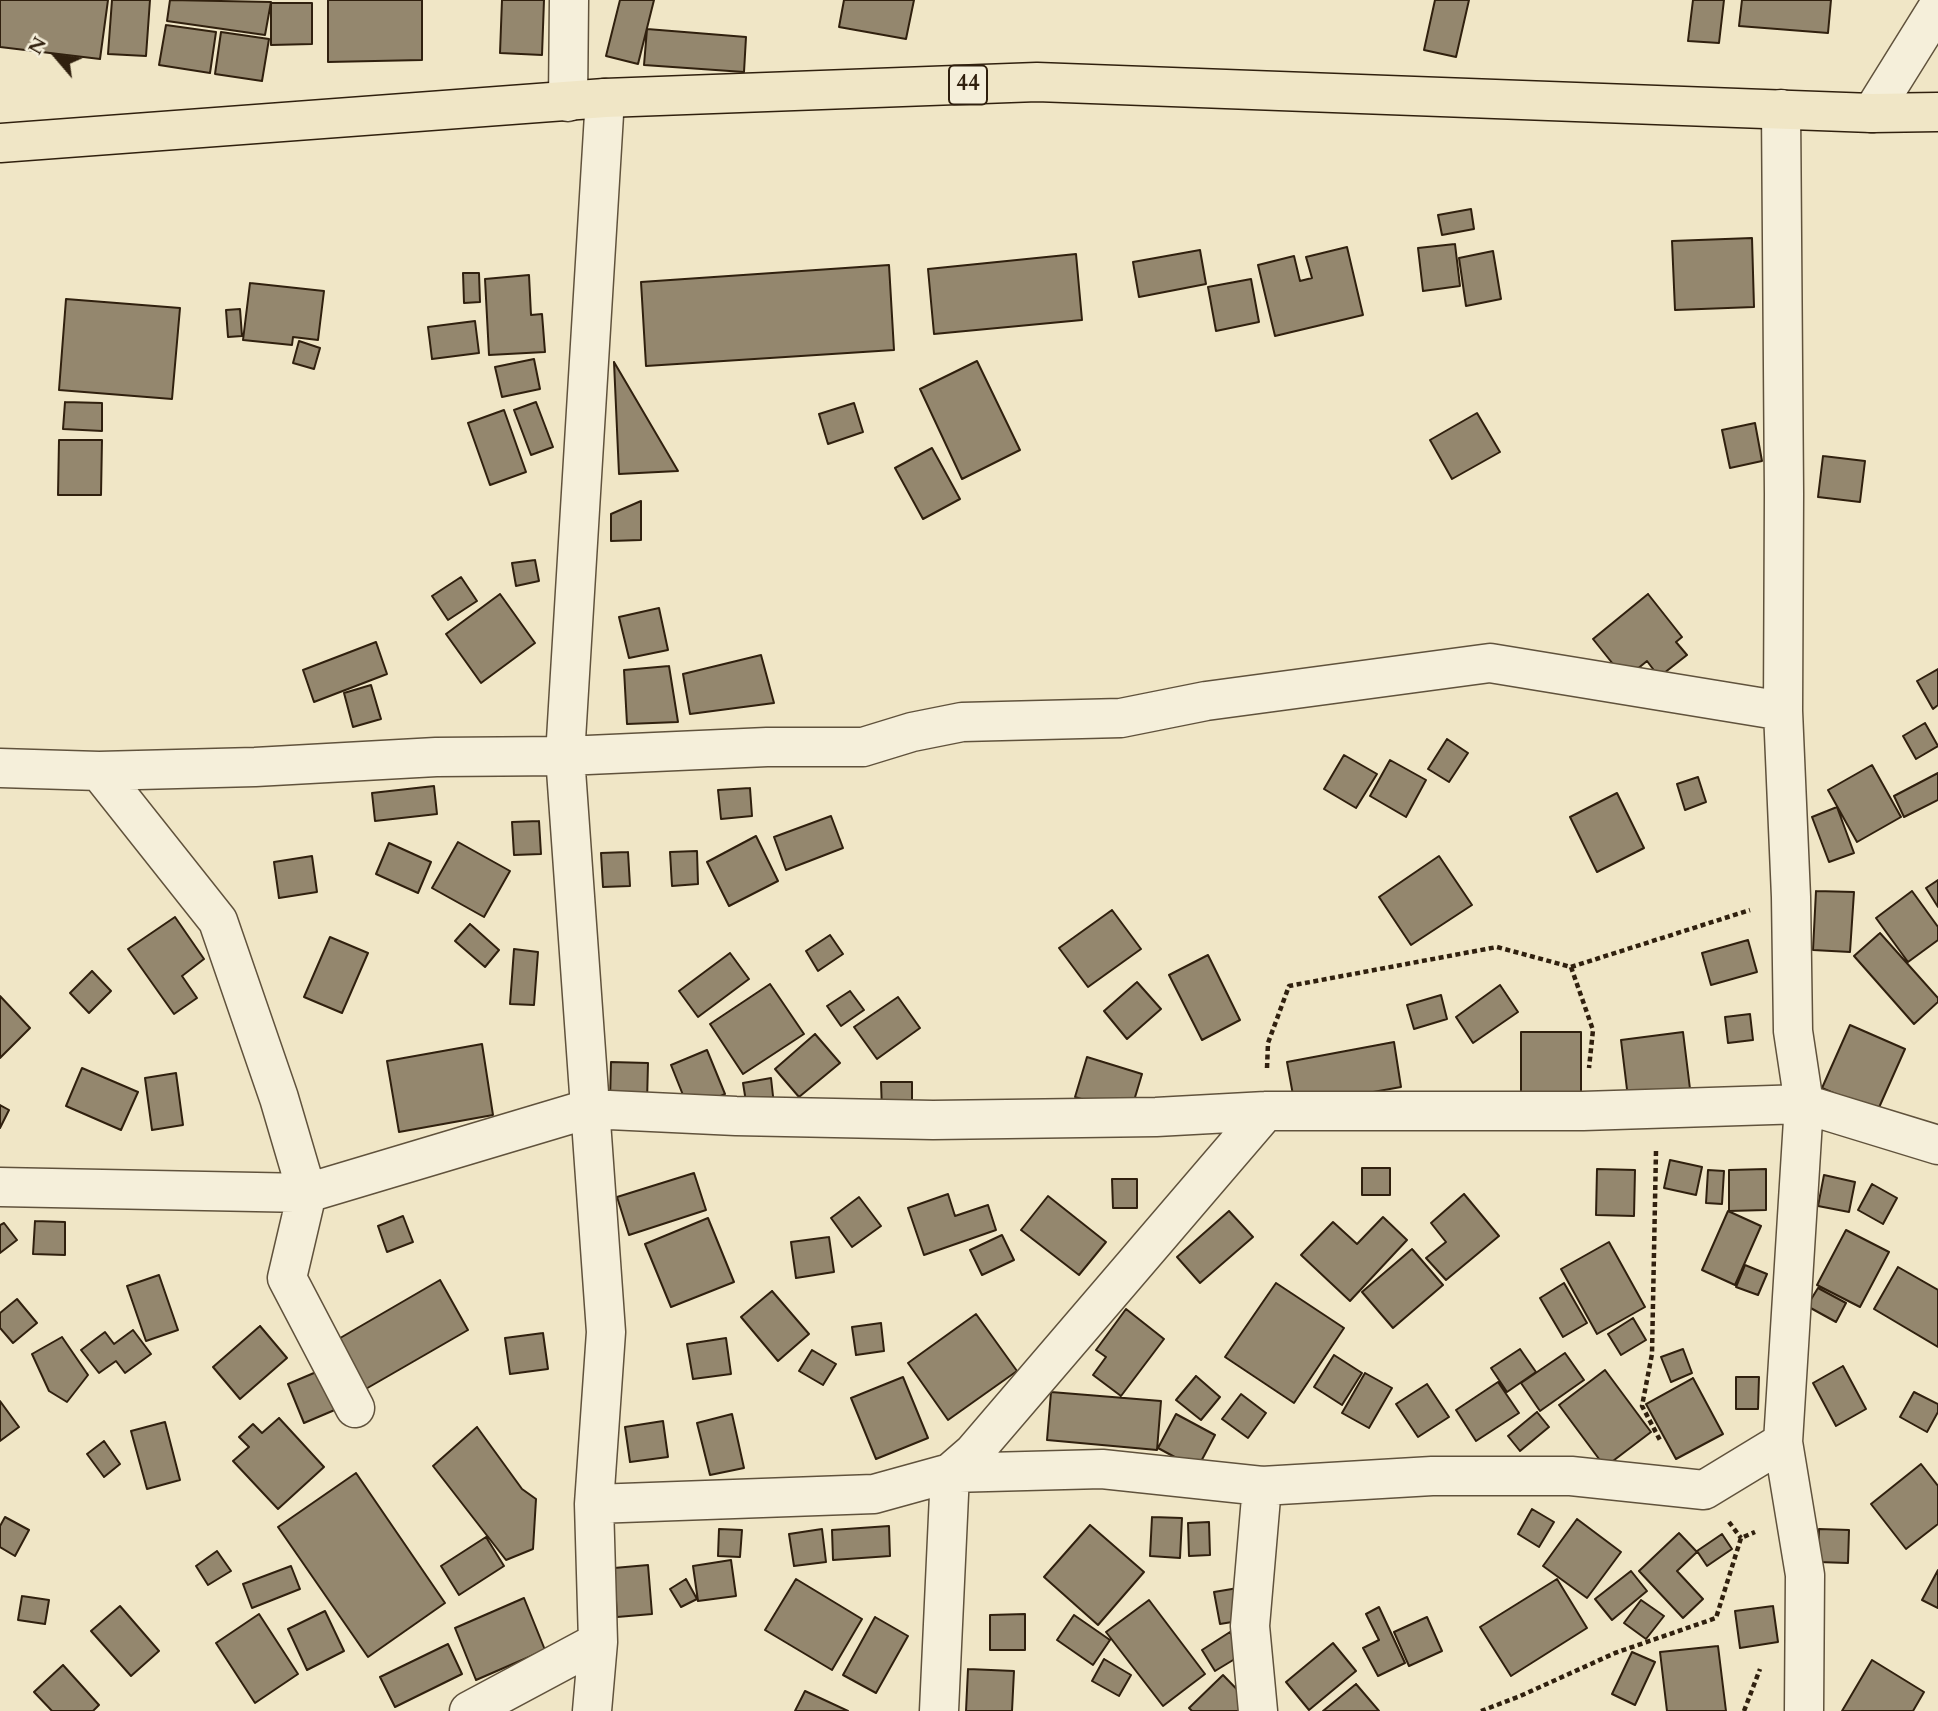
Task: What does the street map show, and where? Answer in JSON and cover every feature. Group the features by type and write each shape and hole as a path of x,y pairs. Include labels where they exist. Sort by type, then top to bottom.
{"main road":[{"name":"44","path":"0,143 605,98 1037,82 1871,113 1938,112"}],"street":[{"path":"568,102 569,0"},
{"path":"1871,113 1938,7"},
{"path":"592,1711 598,1642 594,1504 606,1332 565,756 605,98"},
{"path":"1781,109 1783,711 1791,897 1793,1031 1804,1104 1783,1442 1805,1574 1804,1711"},
{"path":"0,768 99,771 255,767 436,757 565,756 767,747 863,747 912,732 962,722 1121,718 1206,701 1490,663 1783,711"},
{"path":"99,771 218,922 279,1098 307,1193 286,1278 355,1408"},
{"path":"0,1187 307,1193 589,1110 933,1120 1156,1117 1266,1111 1583,1111 1804,1104 1938,1145"},
{"path":"939,1711 950,1473 974,1453 1266,1111"},
{"path":"594,1504 874,1494 950,1473 1101,1469 1262,1486 1432,1476 1571,1476 1704,1490 1783,1442"},
{"path":"1258,1711 1250,1626 1262,1486"},
{"path":"469,1711 598,1642"}],"path":[{"path":"1266,1111 1268,1044 1289,986 1497,947 1571,967 1791,897"},
{"path":"1571,967 1593,1030 1583,1111"},
{"path":"1658,1108 1652,1354 1642,1406 1661,1443"},
{"path":"1704,1490 1741,1538"},
{"path":"1480,1711 1518,1697 1615,1653 1716,1618 1741,1538 1762,1529"},
{"path":"1744,1711 1762,1665"}],"building":[{"path":"0,0 108,0 100,59 0,47"},
{"path":"112,0 150,0 146,56 108,54"},
{"path":"170,0 271,2 265,35 167,21"},
{"path":"328,0 422,0 422,60 328,62"},
{"path":"502,0 544,0 542,55 500,53"},
{"path":"620,0 654,0 638,64 606,56"},
{"path":"844,0 914,0 906,39 839,27"},
{"path":"1435,0 1469,0 1456,57 1424,50"},
{"path":"1693,0 1724,0 1719,43 1688,41"},
{"path":"1742,0 1831,0 1828,33 1739,26"},
{"path":"271,3 312,3 312,44 271,45"},
{"path":"166,25 216,32 210,73 159,65"},
{"path":"647,29 746,37 744,72 644,65"},
{"path":"221,32 269,39 262,81 215,74"},
{"path":"1471,209 1474,229 1442,235 1438,215"},
{"path":"1752,238 1754,307 1675,310 1672,241"},
{"path":"1455,244 1460,286 1423,291 1418,248"},
{"path":"1347,247 1363,315 1275,336 1258,265 1294,256 1300,281 1312,278 1306,257"},
{"path":"1200,250 1206,284 1139,297 1133,262"},
{"path":"1493,251 1501,299 1466,306 1459,258"},
{"path":"1076,254 1082,320 934,334 928,269"},
{"path":"889,265 894,350 646,366 641,282"},
{"path":"463,273 479,273 480,302 464,303"},
{"path":"529,275 531,315 542,314 545,352 489,355 485,279"},
{"path":"1251,279 1259,322 1216,331 1208,287"},
{"path":"250,283 324,291 318,340 293,337 292,345 243,340"},
{"path":"66,299 180,308 172,399 59,390"},
{"path":"240,309 242,336 228,337 226,310"},
{"path":"475,321 479,353 432,359 428,327"},
{"path":"299,341 320,348 314,369 293,363"},
{"path":"534,359 540,389 502,397 495,367"},
{"path":"977,361 1020,450 962,479 920,389"},
{"path":"614,362 678,471 619,474"},
{"path":"65,402 102,403 102,431 63,429"},
{"path":"536,402 553,447 531,455 514,410"},
{"path":"854,403 863,432 828,444 819,414"},
{"path":"504,410 526,472 490,485 468,423"},
{"path":"1477,413 1500,452 1452,479 1430,440"},
{"path":"1755,423 1762,461 1730,468 1722,430"},
{"path":"59,440 102,440 101,495 58,495"},
{"path":"932,448 960,499 923,519 895,468"},
{"path":"1823,456 1865,461 1860,502 1818,497"},
{"path":"641,501 641,540 611,541 611,514"},
{"path":"535,560 539,581 516,586 512,563"},
{"path":"461,577 477,601 448,620 432,596"},
{"path":"500,594 535,643 481,683 446,634"},
{"path":"1648,594 1682,637 1676,642 1687,655 1659,677 1647,661 1625,679 1593,639"},
{"path":"659,608 668,650 629,658 619,617"},
{"path":"376,642 387,674 314,702 303,670"},
{"path":"761,655 774,703 690,714 683,674"},
{"path":"669,666 678,722 627,724 624,670"},
{"path":"1938,669 1938,705 1933,709 1917,681"},
{"path":"371,685 381,719 353,727 344,693"},
{"path":"1925,723 1938,746 1916,759 1903,736"},
{"path":"1447,739 1468,753 1449,782 1428,769"},
{"path":"1344,755 1377,774 1356,808 1324,789"},
{"path":"1390,760 1426,780 1406,817 1370,796"},
{"path":"1872,765 1901,817 1857,842 1828,790"},
{"path":"1938,773 1938,800 1904,817 1894,796"},
{"path":"1698,777 1706,802 1685,810 1677,784"},
{"path":"434,786 437,814 375,821 372,793"},
{"path":"750,788 752,816 721,819 718,790"},
{"path":"1617,793 1644,848 1597,872 1570,817"},
{"path":"1837,807 1854,853 1829,862 1812,817"},
{"path":"831,816 843,848 786,870 774,837"},
{"path":"539,821 541,854 514,855 512,822"},
{"path":"756,836 778,881 729,906 707,862"},
{"path":"458,842 510,871 484,917 432,888"},
{"path":"389,843 431,862 418,893 376,874"},
{"path":"697,851 698,884 672,886 670,852"},
{"path":"628,852 630,886 603,887 601,853"},
{"path":"312,856 317,892 279,898 274,862"},
{"path":"1439,856 1472,905 1411,945 1379,897"},
{"path":"1938,880 1938,907 1926,888"},
{"path":"1816,891 1854,892 1850,952 1813,950"},
{"path":"1912,891 1938,927 1938,940 1908,962 1876,918"},
{"path":"1112,910 1141,949 1088,987 1059,948"},
{"path":"175,917 204,959 182,976 197,998 174,1014 128,949"},
{"path":"470,924 499,950 485,967 455,941"},
{"path":"1880,933 1938,998 1938,1002 1914,1024 1854,956"},
{"path":"830,935 843,954 818,971 806,951"},
{"path":"330,937 368,953 342,1013 304,997"},
{"path":"1748,940 1757,972 1711,985 1702,953"},
{"path":"514,949 538,952 534,1005 510,1004"},
{"path":"730,953 749,979 698,1017 679,991"},
{"path":"1208,955 1240,1020 1202,1040 1169,975"},
{"path":"92,971 111,991 89,1013 70,993"},
{"path":"1137,982 1161,1009 1127,1039 1104,1011"},
{"path":"770,984 804,1034 743,1074 710,1024"},
{"path":"1500,985 1518,1012 1473,1043 1456,1017"},
{"path":"850,991 864,1010 841,1026 827,1006"},
{"path":"1441,995 1447,1019 1414,1029 1407,1005"},
{"path":"0,996 30,1028 0,1058"},
{"path":"898,997 920,1028 877,1059 854,1027"},
{"path":"1750,1014 1753,1040 1728,1043 1725,1017"},
{"path":"1850,1025 1905,1049 1877,1112 1822,1088"},
{"path":"1521,1032 1581,1032 1581,1092 1521,1093"},
{"path":"1683,1032 1691,1097 1629,1106 1621,1040"},
{"path":"815,1034 840,1063 799,1097 775,1069"},
{"path":"1394,1042 1401,1087 1295,1106 1287,1062"},
{"path":"482,1044 493,1115 399,1132 387,1061"},
{"path":"707,1050 725,1094 689,1110 671,1065"},
{"path":"1087,1057 1142,1074 1130,1114 1075,1097"},
{"path":"611,1062 648,1063 647,1102 610,1101"},
{"path":"82,1068 138,1092 121,1130 66,1106"},
{"path":"176,1073 183,1125 152,1130 145,1078"},
{"path":"771,1078 774,1105 747,1108 743,1083"},
{"path":"881,1082 912,1082 912,1111 882,1111"},
{"path":"0,1105 9,1110 0,1128"},
{"path":"1670,1160 1702,1167 1696,1195 1664,1188"},
{"path":"1362,1168 1390,1168 1390,1195 1362,1195"},
{"path":"1597,1169 1635,1170 1634,1216 1596,1215"},
{"path":"1766,1169 1766,1210 1729,1211 1729,1170"},
{"path":"1708,1170 1724,1171 1722,1204 1706,1203"},
{"path":"694,1173 706,1210 629,1235 617,1197"},
{"path":"1824,1175 1855,1182 1849,1212 1818,1206"},
{"path":"1112,1179 1137,1179 1137,1208 1113,1208"},
{"path":"1872,1184 1897,1198 1883,1224 1858,1210"},
{"path":"948,1194 955,1216 988,1205 996,1230 924,1255 908,1208"},
{"path":"1464,1194 1499,1236 1446,1280 1426,1258 1446,1242 1431,1223"},
{"path":"1048,1196 1106,1242 1079,1275 1021,1230"},
{"path":"859,1197 881,1226 852,1247 831,1218"},
{"path":"1229,1211 1253,1237 1200,1283 1177,1257"},
{"path":"1728,1211 1761,1226 1735,1285 1702,1270"},
{"path":"403,1216 413,1242 387,1252 378,1226"},
{"path":"1383,1217 1407,1240 1350,1301 1301,1255 1333,1222 1357,1244"},
{"path":"708,1218 734,1282 671,1307 645,1244"},
{"path":"35,1221 65,1222 65,1255 33,1254"},
{"path":"4,1223 17,1240 0,1253 0,1225"},
{"path":"1846,1230 1889,1252 1860,1307 1817,1285"},
{"path":"1002,1235 1014,1260 982,1275 970,1250"},
{"path":"829,1237 834,1272 796,1278 791,1242"},
{"path":"1609,1242 1645,1307 1597,1334 1561,1269"},
{"path":"1412,1249 1443,1285 1393,1328 1362,1292"},
{"path":"1745,1265 1767,1274 1758,1295 1736,1287"},
{"path":"1898,1267 1938,1290 1938,1347 1874,1309"},
{"path":"159,1275 178,1330 146,1341 127,1286"},
{"path":"440,1280 468,1330 364,1390 335,1341"},
{"path":"1276,1283 1344,1328 1294,1403 1225,1357"},
{"path":"1564,1283 1587,1323 1563,1337 1540,1298"},
{"path":"1818,1288 1846,1303 1836,1322 1807,1306"},
{"path":"772,1291 809,1334 778,1361 741,1317"},
{"path":"17,1299 37,1323 13,1343 0,1328 0,1313"},
{"path":"1126,1309 1164,1339 1121,1396 1093,1375 1106,1357 1096,1350"},
{"path":"976,1314 1017,1371 948,1420 908,1363"},
{"path":"1633,1318 1646,1340 1621,1355 1608,1334"},
{"path":"881,1323 884,1351 856,1355 852,1327"},
{"path":"260,1326 287,1358 240,1399 213,1367"},
{"path":"133,1330 151,1354 125,1373 116,1361 99,1373 81,1350 105,1332 114,1344"},
{"path":"543,1333 548,1369 510,1374 505,1338"},
{"path":"62,1337 88,1375 67,1402 49,1391 32,1354"},
{"path":"726,1338 731,1374 693,1379 687,1344"},
{"path":"1520,1349 1536,1372 1507,1392 1491,1368"},
{"path":"1683,1349 1692,1373 1671,1382 1661,1357"},
{"path":"812,1350 836,1364 823,1385 799,1371"},
{"path":"1565,1353 1584,1380 1540,1411 1521,1383"},
{"path":"1334,1355 1362,1373 1342,1405 1314,1387"},
{"path":"1843,1366 1866,1409 1836,1426 1813,1383"},
{"path":"321,1370 337,1409 304,1423 288,1384"},
{"path":"1605,1370 1651,1432 1605,1467 1559,1405"},
{"path":"1365,1373 1392,1388 1369,1428 1342,1413"},
{"path":"1196,1376 1220,1397 1201,1420 1176,1400"},
{"path":"903,1377 928,1438 876,1459 851,1398"},
{"path":"1736,1377 1759,1377 1758,1409 1736,1409"},
{"path":"1693,1378 1723,1434 1676,1459 1646,1404"},
{"path":"1498,1382 1519,1413 1476,1441 1456,1410"},
{"path":"1427,1384 1449,1417 1418,1437 1396,1404"},
{"path":"1051,1392 1161,1401 1157,1450 1047,1440"},
{"path":"1914,1392 1938,1404 1938,1412 1927,1432 1900,1417"},
{"path":"1241,1394 1266,1413 1248,1438 1222,1419"},
{"path":"0,1401 19,1427 0,1441"},
{"path":"1537,1412 1549,1427 1520,1451 1508,1436"},
{"path":"732,1414 744,1468 710,1475 697,1423"},
{"path":"1176,1414 1215,1435 1197,1469 1158,1448"},
{"path":"279,1418 324,1467 278,1509 233,1461 249,1447 239,1437 253,1424 262,1433"},
{"path":"663,1421 668,1457 630,1462 625,1427"},
{"path":"165,1422 180,1480 147,1489 131,1431"},
{"path":"477,1427 522,1489 536,1499 533,1549 506,1560 433,1466"},
{"path":"104,1441 120,1464 104,1477 87,1454"},
{"path":"1921,1464 1938,1486 1938,1524 1906,1549 1871,1504"},
{"path":"356,1473 445,1603 368,1657 278,1527"},
{"path":"1532,1509 1554,1522 1539,1547 1518,1534"},
{"path":"5,1517 29,1530 15,1556 0,1547 0,1526"},
{"path":"1152,1517 1182,1518 1180,1558 1150,1556"},
{"path":"1577,1519 1621,1552 1587,1598 1543,1566"},
{"path":"1209,1522 1210,1555 1189,1556 1188,1523"},
{"path":"1090,1525 1144,1572 1098,1625 1044,1577"},
{"path":"889,1526 890,1556 833,1560 832,1530"},
{"path":"719,1529 742,1530 740,1557 718,1556"},
{"path":"822,1529 826,1562 794,1566 789,1534"},
{"path":"1819,1529 1849,1530 1848,1563 1818,1562"},
{"path":"1679,1533 1697,1552 1677,1571 1703,1599 1683,1618 1639,1571"},
{"path":"1722,1534 1732,1549 1707,1566 1697,1551"},
{"path":"486,1537 504,1566 459,1595 441,1566"},
{"path":"217,1551 231,1571 208,1585 196,1566"},
{"path":"731,1560 736,1596 698,1601 693,1566"},
{"path":"648,1565 652,1614 617,1617 614,1568"},
{"path":"291,1566 300,1589 252,1608 243,1584"},
{"path":"1938,1570 1938,1608 1922,1600"},
{"path":"1631,1571 1647,1591 1612,1620 1595,1599"},
{"path":"686,1579 697,1599 681,1607 670,1589"},
{"path":"796,1579 862,1619 832,1670 765,1630"},
{"path":"1557,1579 1587,1628 1511,1676 1480,1627"},
{"path":"1238,1588 1244,1620 1220,1624 1214,1592"},
{"path":"22,1596 49,1600 45,1624 18,1620"},
{"path":"524,1598 545,1650 476,1680 455,1628"},
{"path":"1149,1600 1205,1674 1163,1706 1106,1632"},
{"path":"1641,1600 1664,1616 1646,1639 1624,1623"},
{"path":"120,1606 159,1651 131,1676 91,1631"},
{"path":"1773,1606 1778,1642 1740,1648 1735,1611"},
{"path":"1379,1607 1405,1663 1378,1676 1363,1648 1379,1640 1366,1614"},
{"path":"325,1611 344,1651 307,1670 288,1629"},
{"path":"259,1614 298,1674 255,1703 216,1643"},
{"path":"1025,1614 1025,1650 990,1650 990,1615"},
{"path":"1074,1615 1110,1640 1093,1665 1057,1640"},
{"path":"875,1617 908,1636 876,1693 843,1675"},
{"path":"1427,1617 1442,1651 1409,1666 1394,1632"},
{"path":"1230,1632 1243,1654 1215,1671 1202,1650"},
{"path":"1333,1643 1356,1671 1309,1710 1286,1682"},
{"path":"448,1644 462,1674 395,1707 380,1677"},
{"path":"1718,1646 1726,1711 1667,1711 1660,1652"},
{"path":"1632,1652 1655,1662 1635,1705 1612,1694"},
{"path":"1104,1659 1131,1675 1119,1696 1092,1681"},
{"path":"1872,1660 1924,1692 1913,1711 1842,1711"},
{"path":"63,1665 99,1705 93,1711 52,1711 34,1692"},
{"path":"968,1669 1014,1671 1012,1711 966,1711"},
{"path":"1223,1675 1254,1707 1249,1711 1192,1711 1189,1708"},
{"path":"1356,1684 1379,1711 1323,1711"},
{"path":"805,1691 848,1711 795,1711"}]}
